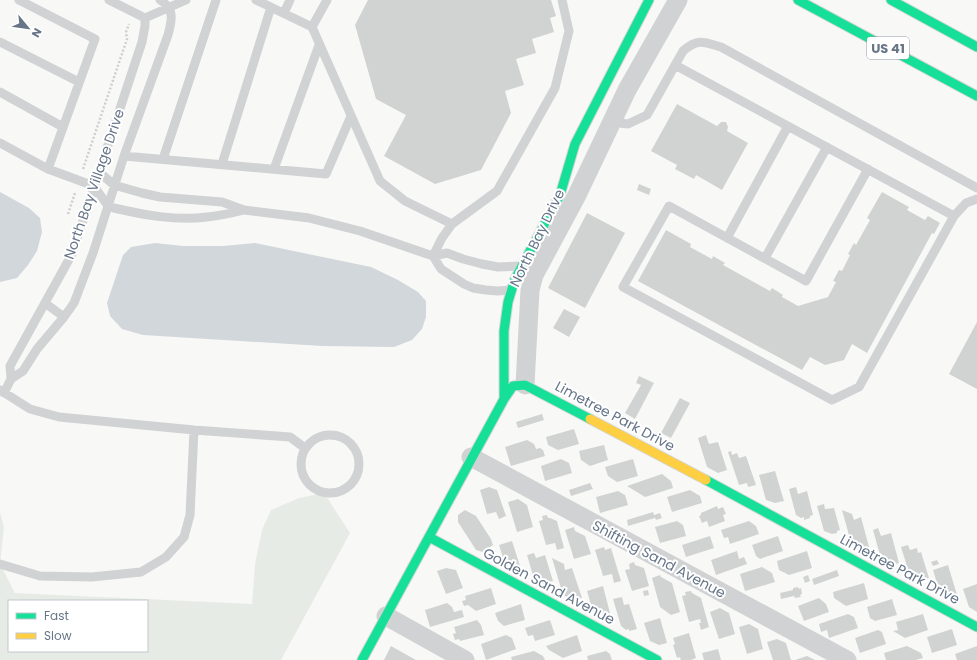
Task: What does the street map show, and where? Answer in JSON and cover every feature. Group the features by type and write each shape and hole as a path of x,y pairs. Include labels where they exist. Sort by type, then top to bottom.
{"street":[{"name":"North Bay Drive","path":"504,398 505,324 508,302 534,275 531,265 560,195 575,144 649,0"},
{"name":"North Bay Drive","path":"531,265 577,195 627,90 678,0"},
{"name":"US 41","path":"798,0 977,96"},
{"path":"891,0 977,47"},
{"name":"North Bay Drive","path":"521,290 528,326 525,385"},
{"path":"505,324 528,326"},
{"path":"362,660 504,398 513,386 525,385"},
{"name":"Limetree Park Drive","path":"525,385 768,513 977,627"},
{"name":"Shifting Sand Avenue","path":"471,457 847,660"},
{"name":"Golden Sand Avenue","path":"429,537 657,660"},
{"path":"386,616 465,660"}],"lane":[{"path":"19,0 95,39 48,169"},
{"path":"109,0 145,18 186,0"},
{"path":"161,0 169,8"},
{"path":"163,159 216,0"},
{"path":"256,0 312,27 380,181 405,201 452,224"},
{"path":"284,13 290,0"},
{"path":"312,27 327,0"},
{"path":"434,256 442,238 452,224 497,191 555,88 570,31 562,0"},
{"path":"222,164 271,7"},
{"name":"North Bay Village Drive","path":"2,391 11,379 23,371 37,349 74,303 88,267 124,156 168,35 172,17 169,8"},
{"name":"North Bay Village Drive","path":"11,379 10,366 72,254 142,42 146,26 145,18"},
{"path":"0,42 79,82"},
{"path":"611,122 628,124 647,115 683,51 691,44 702,42 721,47 977,188"},
{"path":"274,169 319,45"},
{"path":"675,65 954,216"},
{"path":"0,92 63,127"},
{"path":"124,156 326,174 351,116"},
{"path":"727,238 788,126"},
{"path":"0,143 48,169 94,186 108,206 158,216 184,218 206,218 244,210"},
{"path":"765,258 826,147"},
{"path":"868,170 806,281 669,206 623,287 832,400 858,387 954,216 966,203 977,199"},
{"path":"99,172 114,185 127,189 160,196 222,202 244,210 309,218 360,231 434,256 447,253 463,259 498,267 531,265"},
{"path":"434,256 441,269 473,288 498,291 521,290"},
{"path":"45,303 64,317"},
{"path":"2,391 30,409 59,417 194,430 290,437 305,448"},
{"path":"0,564 40,576 92,577 141,572 166,557 184,537 190,516 194,430"},
{"path":"328,434 337,435 352,445 357,453 359,462 358,471 346,488 337,492 317,490 309,484 303,476 301,466 305,448 311,441 319,436 328,434"}],"path":[{"path":"68,214 127,39 126,32 134,13"}],"shaded area":[{"path":"0,192 29,208 40,218 42,232 37,251 28,265 17,278 0,282"},
{"path":"155,243 183,246 223,246 255,243 371,267 398,280 418,292 426,301 426,317 422,329 412,340 394,347 322,346 143,335 122,329 110,316 107,303 123,255 131,247"},
{"path":"324,493 350,533 281,660 0,660 0,564 15,593 252,604 255,564 262,530 271,510 299,498"},
{"path":"0,512 4,527 0,564"}],"building":[{"path":"368,0 551,0 556,16 550,18 554,32 532,39 536,53 516,59 524,85 505,91 511,113 481,170 435,184 384,156 406,115 376,99 355,25"},
{"path":"677,104 717,126 721,122 726,122 728,127 727,131 748,143 722,190 696,175 694,179 675,169 677,165 651,151"},
{"path":"639,184 651,189 649,195 637,190"},
{"path":"882,192 909,207 907,210 925,220 928,216 940,223 934,234 932,233 867,353 852,344 844,360 825,365 810,357 802,370 638,281 666,230 691,244 690,247 712,259 713,256 725,263 723,265 770,291 772,288 783,295 782,297 798,306 828,297 836,282 833,281 839,270 842,271 850,255 848,254 854,243 856,245 870,220 867,218"},
{"path":"587,213 625,233 585,308 548,288"},
{"path":"564,309 580,317 569,337 553,328"},
{"path":"977,322 977,389 949,374"},
{"path":"639,376 654,383 635,419 625,413 641,385 636,383"},
{"path":"680,398 690,403 671,438 661,433"},
{"path":"542,414 544,420 518,428 516,422"},
{"path":"574,429 579,444 558,450 548,445 546,437"},
{"path":"706,435 709,444 718,442 727,470 718,473 707,467 698,438"},
{"path":"527,440 534,444 536,449 540,448 543,450 545,456 511,466 505,447"},
{"path":"604,445 608,460 590,466 581,460 579,451"},
{"path":"731,451 732,455 737,453 739,458 746,456 756,485 748,487 747,483 739,485 728,452"},
{"path":"561,459 569,463 572,473 545,481 541,466"},
{"path":"633,459 638,476 617,482 608,476 605,467"},
{"path":"775,471 784,501 775,503 766,500 759,475"},
{"path":"662,474 671,481 673,488 645,497 627,486"},
{"path":"590,483 593,489 571,496 569,490"},
{"path":"489,487 497,490 506,516 499,519 496,512 487,514 480,490"},
{"path":"796,487 798,494 807,491 813,515 810,516 810,518 804,520 804,517 801,518 796,515 789,489"},
{"path":"690,490 700,496 702,503 672,512 667,497"},
{"path":"618,491 625,495 628,505 600,513 596,497"},
{"path":"518,499 527,505 533,527 517,532 508,502"},
{"path":"824,504 825,509 834,508 840,530 837,531 837,533 832,534 824,531 817,506"},
{"path":"717,506 718,509 723,507 726,514 723,515 725,521 709,527 707,521 702,523 699,516 701,513"},
{"path":"465,510 476,516 491,539 493,545 483,552 476,550 458,522 458,515"},
{"path":"842,510 852,514 854,520 861,517 869,547 860,550 852,546"},
{"path":"653,512 655,518 628,526 627,520"},
{"path":"660,513 662,518 656,520 654,515"},
{"path":"547,515 548,518 557,521 564,548 557,550 555,543 546,545 539,521 543,520 542,516"},
{"path":"677,521 683,525 686,536 660,543 655,527"},
{"path":"749,521 756,526 759,534 730,544 728,537 724,538 721,530"},
{"path":"574,527 575,531 585,536 591,554 574,559 565,530"},
{"path":"878,528 881,536 891,533 899,563 889,566 882,562 873,530"},
{"path":"710,536 714,548 686,557 682,545"},
{"path":"778,536 783,551 760,559 756,556 752,545"},
{"path":"512,541 520,566 514,568 513,566 505,564 499,545"},
{"path":"908,545 910,550 917,548 918,553 921,552 929,578 919,581 910,576 901,547"},
{"path":"604,547 605,550 611,548 621,581 614,583 612,574 603,576 595,550"},
{"path":"737,551 739,559 744,557 747,564 716,575 711,560"},
{"path":"807,551 812,568 789,575 779,570 777,561"},
{"path":"534,553 536,558 545,555 553,581 536,586 527,555"},
{"path":"552,558 564,564 565,570 572,568 582,598 573,600 563,595"},
{"path":"937,560 939,564 933,566 931,562"},
{"path":"634,562 635,565 644,568 649,586 632,591 625,570 630,569 629,564"},
{"path":"948,565 957,595 949,597 940,593 933,570"},
{"path":"762,567 772,573 775,582 745,591 740,574"},
{"path":"446,568 456,570 463,588 446,594 437,571"},
{"path":"837,570 839,576 814,585 812,579"},
{"path":"660,575 672,583 680,612 671,615 660,607 652,578"},
{"path":"808,575 810,581 805,583 803,577"},
{"path":"864,583 868,599 846,606 834,598 833,592"},
{"path":"977,584 977,612 969,607 963,589"},
{"path":"603,586 610,613 601,615 593,612 587,591"},
{"path":"798,587 799,589 801,588 801,597 795,598 794,596 781,599 780,593 793,590 793,588"},
{"path":"491,588 496,604 476,611 468,605 464,606 462,601 466,600 465,596"},
{"path":"648,590 649,595 644,596 643,591"},
{"path":"691,591 701,598 709,627 701,630 699,623 701,623 700,619 689,622 682,596 686,595 685,592"},
{"path":"622,597 624,605 629,604 637,629 629,631 629,629 626,630 621,626 613,599"},
{"path":"819,598 826,604 829,612 804,621 798,606"},
{"path":"892,599 897,615 875,621 870,618 867,607"},
{"path":"447,603 452,607 454,612 462,610 464,617 430,627 425,610"},
{"path":"521,604 525,620 504,626 498,621 495,613"},
{"path":"720,608 729,613 735,634 719,639 710,612"},
{"path":"848,614 854,617 858,628 829,638 827,630 821,632 819,624"},
{"path":"923,614 928,630 905,638 893,631 898,630 896,622"},
{"path":"660,618 667,643 659,645 650,641 644,623"},
{"path":"477,620 481,625 484,635 460,641 459,639 455,640 453,634 456,633 454,627"},
{"path":"550,620 555,635 535,641 533,635 528,636 525,628"},
{"path":"749,624 758,629 763,649 747,654 739,627"},
{"path":"952,629 957,645 932,653 927,637"},
{"path":"878,630 882,632 886,644 860,653 855,638"},
{"path":"689,633 696,658 691,660 680,660 681,659 679,657 677,658 673,645 675,644 673,638"},
{"path":"506,635 512,638 516,649 486,660 481,644"},
{"path":"577,635 582,651 563,658 549,650 546,646"},
{"path":"777,639 786,643 791,660 773,660 767,642"},
{"path":"391,646 416,660 384,660"},
{"path":"907,646 921,653 923,658 916,660 886,660 884,653"},
{"path":"977,646 977,660 957,660 955,654"},
{"path":"718,649 721,660 704,660 702,653"},
{"path":"534,651 543,656 545,660 512,660 511,657"},
{"path":"606,651 610,654 612,660 588,660 587,656"},
{"path":"807,656 815,660 795,660"}],"traffic: fast":[{"path":"504,399 504,331 508,302 515,279 560,195 575,144 649,0"},
{"path":"798,0 977,96"},
{"path":"891,0 977,47"},
{"path":"362,660 504,399 513,386 525,385 590,419"},
{"path":"706,480 977,627"},
{"path":"429,537 657,660"}],"traffic: slow":[{"path":"590,419 706,480"}]}
